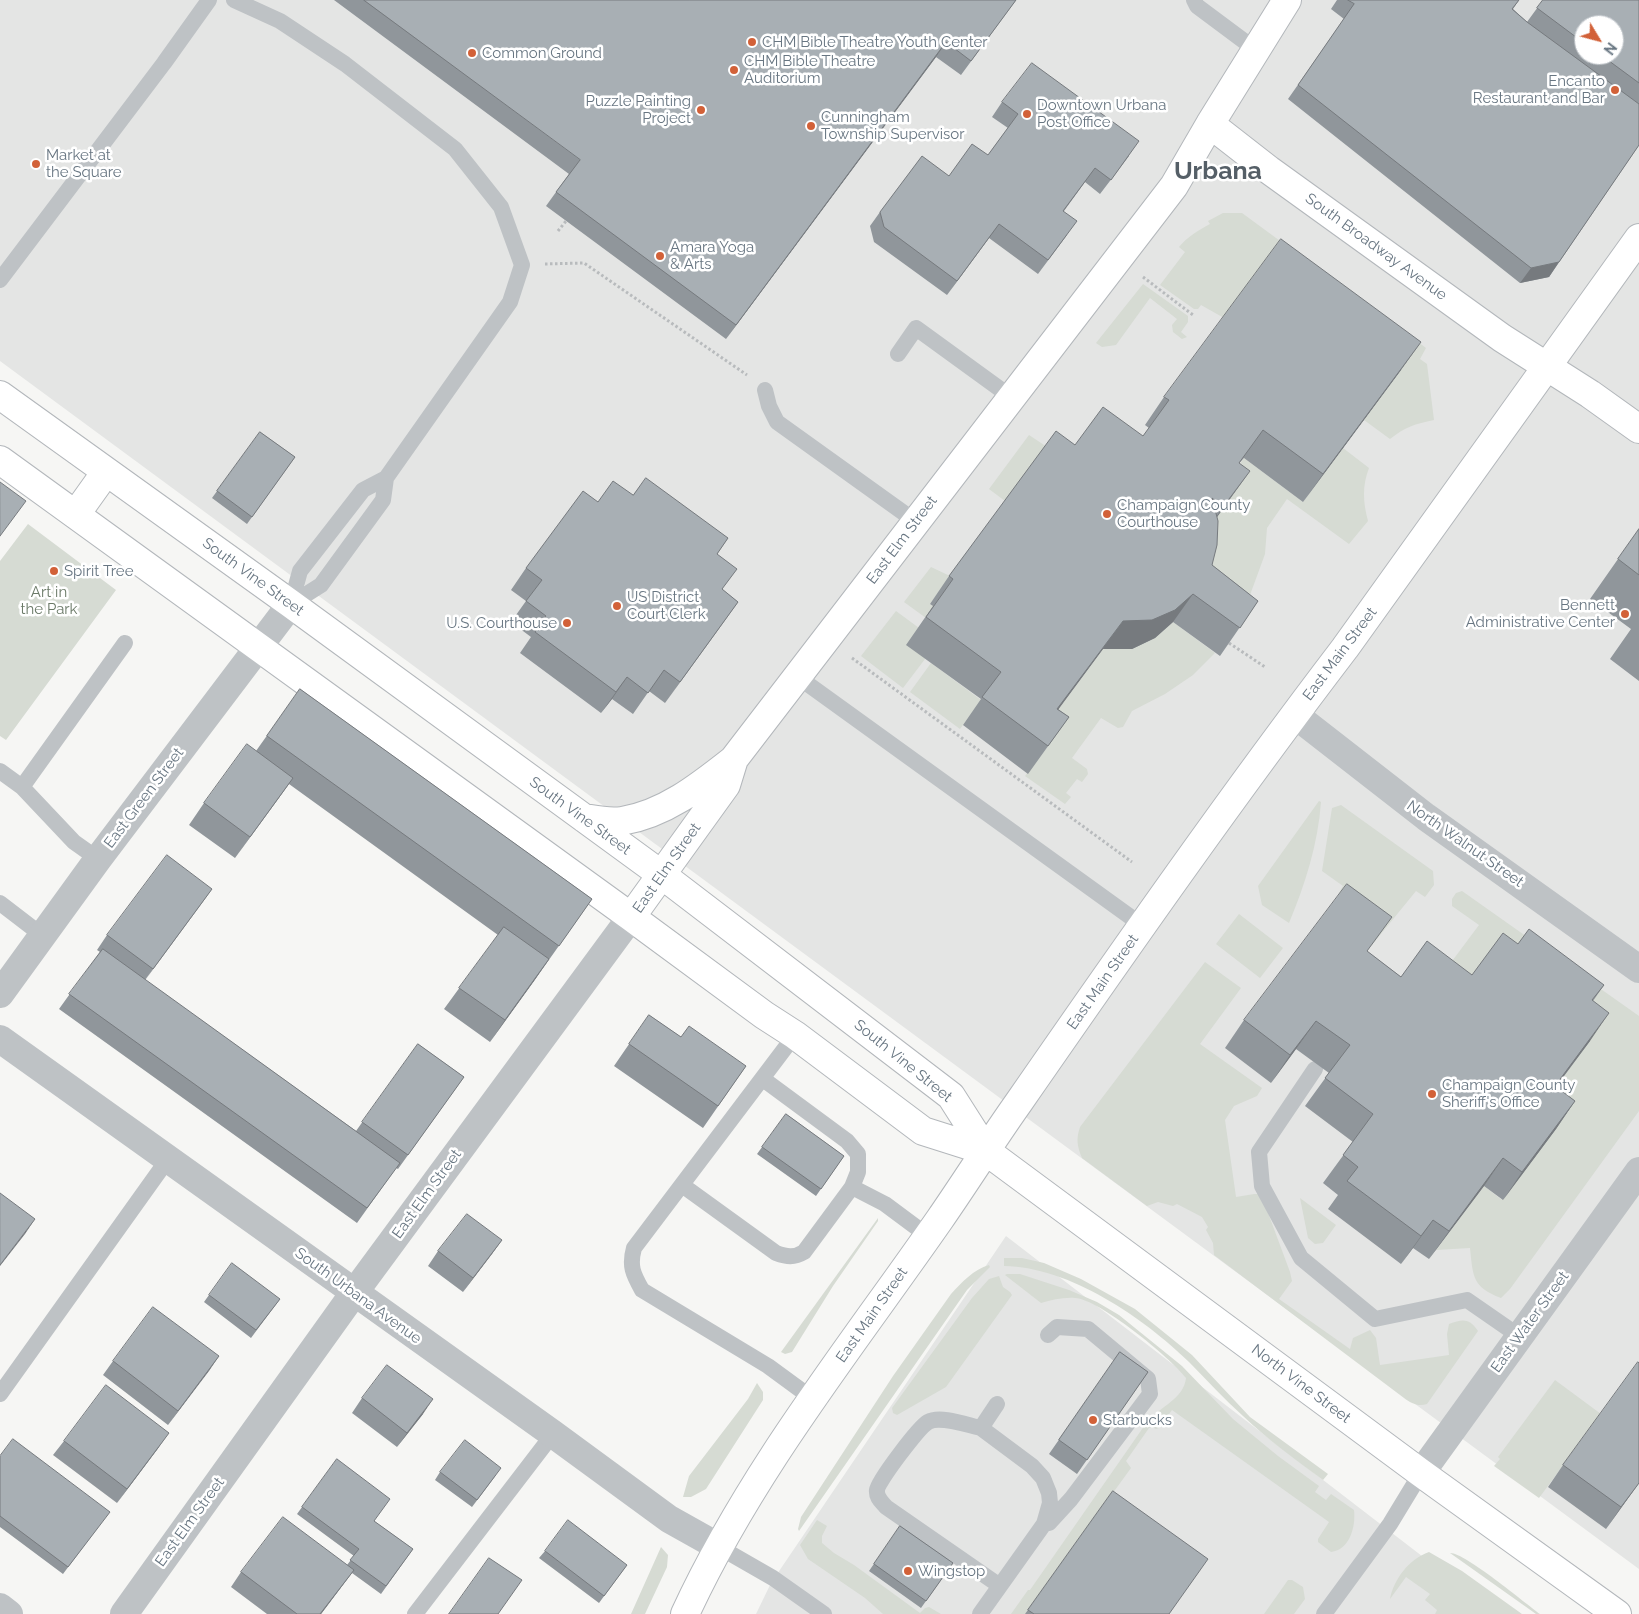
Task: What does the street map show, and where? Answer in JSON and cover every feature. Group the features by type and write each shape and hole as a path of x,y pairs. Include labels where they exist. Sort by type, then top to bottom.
{"main road":[{"name":"East Elm Street","path":"632,917 726,785 734,759 1174,186 1286,0"},
{"name":"South Broadway Avenue","path":"1210,124 1269,170 1502,338 1590,394 1639,429"},
{"name":"East Main Street","path":"685,1614 745,1502 813,1399 928,1236 1017,1104 1143,926 1639,238"},
{"name":"South Vine Street","path":"0,395 291,604 662,875 951,1096 986,1151"},
{"path":"0,460 259,646 764,1015 795,1035 923,1131 986,1151"},
{"path":"76,514 106,472"},
{"path":"582,818 621,821 663,808 687,794 734,759"},
{"name":"North Vine Street","path":"986,1151 1421,1474 1617,1614"}],"street":[{"name":"East Green Street","path":"0,994 98,859 291,604"},
{"name":"North Walnut Street","path":"1295,715 1426,817 1639,968"},
{"name":"East Elm Street","path":"124,1614 354,1293 632,917"},
{"name":"South Urbana Avenue","path":"0,1039 669,1519 719,1548"},
{"name":"East Water Street","path":"1421,1474 1639,1171"},
{"path":"0,1607 9,1614"}],"lane":[{"path":"0,280 164,63 209,0"},
{"path":"234,0 280,21 345,64 455,149 501,207 522,265 510,302 386,478 363,490 300,571 291,604"},
{"path":"1194,0 1197,6 1256,50"},
{"path":"898,354 916,328 1011,397"},
{"path":"765,390 769,406 777,422 915,521"},
{"path":"291,604 321,585 383,500 386,478"},
{"path":"22,787 125,643"},
{"path":"798,677 1143,926"},
{"path":"0,771 22,787 74,842 98,859"},
{"path":"0,903 43,936"},
{"path":"795,1035 634,1248 631,1261 634,1277 642,1290 768,1366 813,1399"},
{"path":"1315,1069 1259,1152 1262,1186 1301,1258 1375,1319 1467,1300 1520,1336"},
{"path":"682,1185 776,1253 795,1257 804,1252 852,1187 858,1172 858,1154 847,1141 763,1079"},
{"path":"0,1394 168,1159"},
{"path":"852,1187 885,1204 928,1236"},
{"path":"1044,1524 1048,1523 1071,1498 1150,1394 1148,1379 1088,1329 1052,1331"},
{"path":"981,1428 997,1404"},
{"path":"980,1614 1000,1586 1044,1524 1050,1502 1049,1493 1043,1478 1032,1466 981,1428 947,1420 928,1421 915,1433 884,1477 877,1490 878,1498 886,1506 1000,1586"},
{"path":"415,1614 553,1434"},
{"path":"1324,1614 1390,1524 1421,1474"},
{"path":"719,1548 773,1578 824,1614"}],"path":[{"path":"558,231 566,221"},
{"path":"522,265 584,263 742,372 765,390"},
{"path":"1142,276 1193,315"},
{"path":"1229,643 1265,667"},
{"path":"852,658 1132,862"}],"shaded area":[{"path":"0,0 1639,0 1639,1569 0,361"},
{"path":"1006,1236 1444,1573 1508,1614 756,1614 771,1583"}],"green space":[{"path":"1223,213 1242,213 1306,260 1224,318 1201,305 1198,309 1194,309 1160,285 1185,252 1179,247 1182,243 1197,231 1210,224 1208,221"},
{"path":"1143,284 1188,316 1188,322 1181,332 1187,337 1182,339 1173,332 1172,325 1177,319 1150,298 1116,345 1102,347 1096,343"},
{"path":"1397,326 1426,348 1420,359 1427,364 1434,420 1410,426 1390,439 1364,420"},
{"path":"1029,435 1050,449 1005,501 989,489"},
{"path":"1343,448 1369,468 1364,494 1368,521 1349,544 1287,499 1267,528 1265,554 1246,606 1197,573 1219,491 1244,458 1303,502"},
{"name":"Art in the Park","path":"28,524 116,590 6,740 0,736 0,561"},
{"path":"931,567 950,576 930,604 934,607 926,618 904,602"},
{"path":"896,611 919,628 925,659 903,688 861,656"},
{"path":"1173,622 1215,653 1193,675 1165,694 1132,711 1123,727 1118,728 1101,718 1072,758 1087,769 1088,774 1082,782 1077,779 1066,793 1071,797 1065,804 1025,776 1049,745 1038,737 1103,649 1132,649 1155,638"},
{"path":"931,663 981,700 960,729 910,692"},
{"path":"1319,801 1321,802 1314,849 1289,923 1262,905 1258,886"},
{"path":"1341,805 1433,871 1434,885 1425,897 1416,891 1372,945 1352,931 1363,912 1339,893 1343,886 1322,871 1332,808"},
{"path":"1462,891 1639,1016 1639,1111 1510,1289 1501,1298 1491,1294 1479,1285 1473,1273 1470,1248 1436,1250 1484,1186 1502,1200 1453,1003 1432,988 1479,925 1452,906 1452,899 1456,893"},
{"path":"1239,914 1283,948 1260,978 1216,944"},
{"path":"1205,962 1241,988 1200,1044 1262,1088 1257,1096 1234,1106 1225,1120 1236,1197 1261,1194 1290,1272 1292,1281 1279,1299 1350,1349 1353,1338 1370,1330 1376,1338 1380,1365 1449,1355 1447,1334 1449,1324 1465,1321 1472,1324 1478,1331 1427,1404 1415,1404 1404,1398 1214,1255 1213,1243 1206,1230 1208,1227 1202,1217 1177,1204 1173,1206 1158,1202 1147,1206 1082,1158 1078,1142 1080,1127"},
{"path":"1300,1198 1336,1225 1323,1243 1315,1244 1308,1238"},
{"path":"878,1218 878,1221 833,1286 792,1352 785,1354 781,1352"},
{"path":"1004,1258 1022,1258 1044,1263 1081,1279 1135,1309 1192,1355 1250,1417 1328,1474 1323,1480 1272,1442 1236,1410 1171,1345 1128,1313 1080,1285 1054,1275 1004,1266"},
{"path":"989,1265 990,1267 967,1290 799,1531 801,1517 893,1376 951,1294 973,1273"},
{"path":"1020,1274 1069,1290 1097,1302 1119,1315 1182,1366 1233,1419 1278,1456 1319,1486 1315,1492 1326,1500 1331,1494 1354,1510 1353,1530 1343,1547 1331,1552 1318,1542 1329,1522 1172,1410 1159,1428 1149,1428 1126,1461 1131,1468 1025,1614 1011,1614 1028,1590 1030,1590 1147,1422 1181,1392 1186,1378 1151,1344 1117,1318 1100,1308 1075,1298 1062,1298 1041,1303 1005,1275"},
{"path":"999,1276 1003,1287 1012,1295 946,1387 897,1415 893,1413 892,1408 972,1298 989,1279"},
{"path":"1555,1380 1601,1414 1539,1498 1494,1466 1500,1459 1498,1457"},
{"path":"757,1383 763,1392 763,1400 706,1489 691,1497 683,1497 689,1476 748,1399"},
{"path":"817,1520 827,1526 822,1536 822,1543 834,1553 854,1565 920,1613 929,1607 941,1614 883,1614 865,1598 808,1559 800,1545"},
{"path":"661,1547 668,1555 667,1567 645,1614 631,1614"},
{"path":"1429,1552 1462,1571 1522,1614 1435,1614 1437,1610 1425,1600 1430,1594 1406,1577 1390,1599 1399,1577 1415,1559"},
{"path":"1450,1553 1481,1569 1540,1614 1536,1614"},
{"path":"1288,1580 1292,1580 1303,1587 1305,1599 1294,1614 1264,1614"}],"building":[{"path":"364,0 1016,0 971,61 946,42 736,325 556,192 580,160"},
{"path":"1348,0 1519,0 1512,9 1574,56 1574,65 1586,65 1639,104 1639,145 1559,262 1531,268 1298,85 1354,4"},
{"path":"1543,0 1639,0 1639,83 1615,65 1624,65 1624,15 1574,15 1574,36 1537,8"},
{"path":"1032,63 1139,141 1111,180 1095,168 1063,211 1077,221 1048,260 999,224 957,281 884,227 880,212 922,156 949,176 972,144 988,155 1018,114 1002,102"},
{"name":"Champaign County Courthouse","path":"1281,239 1421,342 1323,474 1263,430 1239,463 1250,471 1223,507 1212,498 1218,521 1217,545 1212,565 1258,601 1240,628 1193,594 1175,610 1152,620 1123,621 1057,709 1069,717 1048,746 982,697 1001,672 926,617 953,579 949,576 1056,431 1075,445 1103,407 1143,436 1169,400 1164,397"},
{"path":"260,432 295,457 252,517 217,491"},
{"name":"US District Court Clerk","path":"646,478 728,538 717,554 737,569 722,589 738,602 680,682 664,670 648,693 627,677 616,692 535,632 546,616 526,601 542,580 526,568 583,491 598,502 613,481 633,495"},
{"path":"0,482 26,501 0,536"},
{"path":"1639,529 1639,575 1618,559"},
{"path":"300,689 592,899 559,946 267,736"},
{"path":"247,744 293,778 250,837 204,803"},
{"path":"167,855 212,889 153,969 107,935"},
{"name":"Champaign County Sheriff's Office","path":"1347,884 1392,917 1367,951 1401,977 1427,941 1472,975 1503,933 1518,944 1529,929 1604,985 1592,1000 1609,1013 1555,1086 1575,1101 1522,1172 1503,1158 1449,1231 1433,1220 1421,1236 1347,1181 1358,1167 1343,1155 1373,1114 1325,1078 1350,1045 1316,1021 1290,1055 1244,1020"},
{"path":"504,927 549,959 505,1020 459,988"},
{"path":"103,949 400,1163 367,1208 69,994"},
{"path":"649,1015 681,1037 689,1026 746,1066 718,1106 629,1044"},
{"path":"418,1044 464,1077 408,1155 362,1122"},
{"path":"786,1114 844,1156 821,1189 762,1147"},
{"path":"0,1193 35,1219 0,1265"},
{"path":"467,1214 502,1240 473,1278 438,1251"},
{"path":"232,1263 280,1299 256,1330 209,1295"},
{"path":"153,1307 219,1356 178,1411 113,1361"},
{"name":"Starbucks","path":"1120,1352 1148,1372 1087,1460 1059,1440"},
{"path":"1638,1362 1639,1483 1621,1507 1563,1465"},
{"path":"387,1365 433,1399 407,1433 362,1398"},
{"path":"106,1385 169,1433 127,1489 64,1441"},
{"path":"13,1439 110,1512 68,1567 0,1516 0,1456"},
{"path":"465,1440 501,1468 477,1500 440,1472"},
{"path":"337,1459 390,1499 374,1521 413,1549 386,1586 350,1560 359,1549 302,1507"},
{"path":"1113,1491 1208,1559 1169,1614 1034,1614 1028,1610"},
{"path":"283,1517 354,1570 320,1614 297,1614 241,1572"},
{"path":"568,1520 627,1565 604,1596 545,1551"},
{"name":"Wingstop","path":"900,1526 953,1563 926,1601 874,1564"},
{"path":"489,1558 522,1580 498,1614 449,1614"}],"place":[{"name":"CHM Bible Theatre Youth Center","path":"752,42"},
{"name":"Common Ground","path":"472,53"},
{"name":"CHM Bible Theatre Auditorium","path":"734,70"},
{"name":"Encanto Restaurant and Bar","path":"1615,90"},
{"name":"Puzzle Painting Project","path":"701,110"},
{"name":"Downtown Urbana Post Office","path":"1027,114"},
{"name":"Cunningham Township Supervisor","path":"811,126"},
{"name":"Market at the Square","path":"36,164"},
{"name":"Amara Yoga & Arts","path":"660,256"},
{"name":"Champaign County Courthouse","path":"1107,514"},
{"name":"Spirit Tree","path":"54,571"},
{"name":"US District Court Clerk","path":"617,606"},
{"name":"Bennett Administrative Center","path":"1625,614"},
{"name":"U.S. Courthouse","path":"567,623"},
{"name":"Champaign County Sheriff's Office","path":"1432,1094"},
{"name":"Starbucks","path":"1093,1420"},
{"name":"Wingstop","path":"908,1571"}],"district":[{"name":"Urbana","path":"1218,171"}]}
